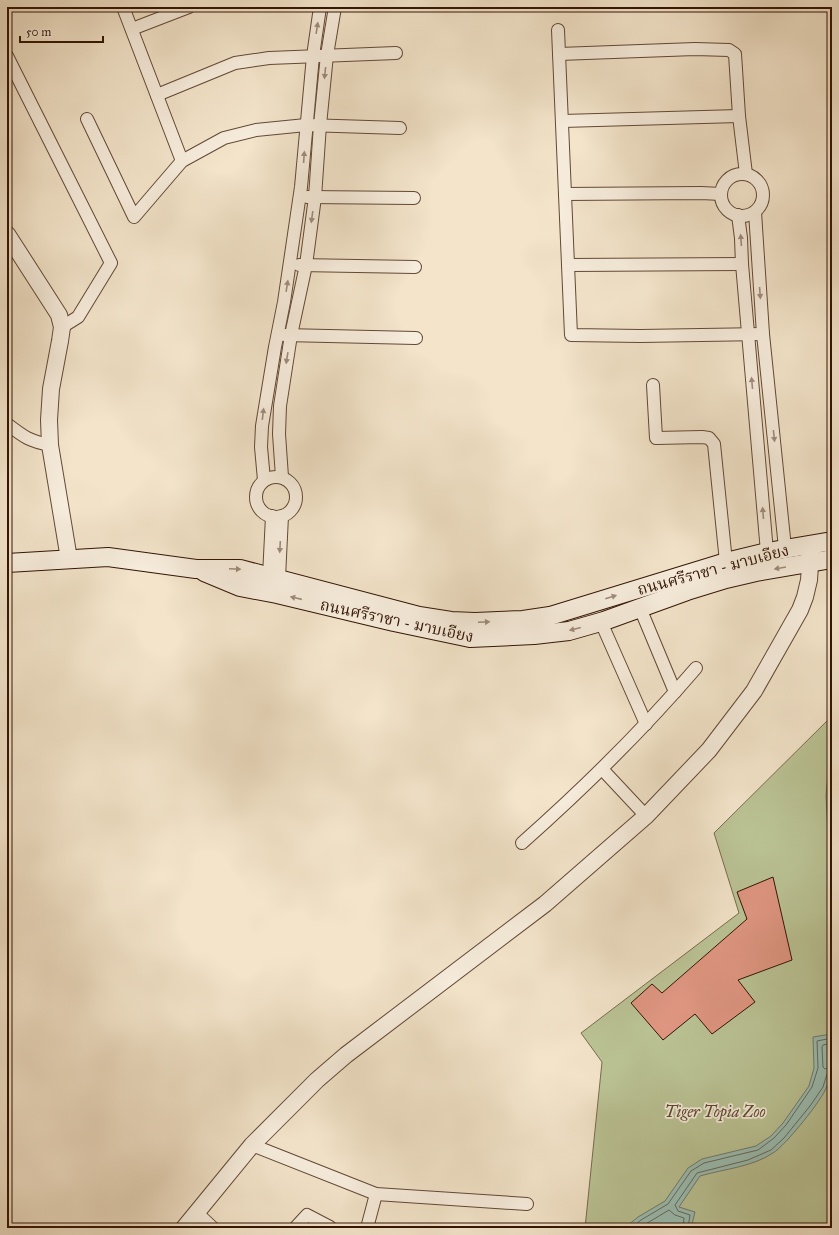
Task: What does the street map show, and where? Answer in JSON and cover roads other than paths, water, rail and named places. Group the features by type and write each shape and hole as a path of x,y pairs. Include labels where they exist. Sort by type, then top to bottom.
{"main road":[{"name":"ถนนศรีราชา - มาบเอียง","path":"273,585 419,616 451,621 475,622 523,620 550,616 726,562 785,548 832,541"},
{"name":"ถนนศรีราชา - มาบเอียง","path":"7,563 108,557 196,569 240,569 273,585 394,622 470,638 569,631 601,622 726,579 832,559"}],"street":[{"path":"123,7 182,161"},
{"path":"132,29 189,7"},
{"path":"264,480 260,447 264,405 290,264 300,196 313,56 320,7"},
{"path":"282,477 279,434 280,406 291,335 306,265 315,197 327,54 335,7"},
{"path":"558,30 571,335 640,336 763,334"},
{"path":"559,54 695,49 729,50 735,54 739,116 746,174"},
{"path":"157,95 235,63 269,58 327,54 396,53"},
{"path":"7,56 111,263 78,318 62,327"},
{"path":"562,122 739,116"},
{"path":"86,119 134,217 182,161 224,138 256,130 306,125 400,128"},
{"path":"739,174 753,176 762,187 764,194 760,207 755,212 748,215 738,215 727,210 723,203 721,194 728,179 739,174"},
{"path":"565,194 721,194"},
{"path":"300,196 414,198"},
{"path":"755,212 763,334 785,548"},
{"path":"738,215 767,552"},
{"path":"7,234 59,315 62,327 51,389 49,420 50,445 69,559"},
{"path":"290,264 415,266"},
{"path":"568,265 742,264"},
{"path":"277,335 416,338"},
{"path":"653,385 656,438 702,437 709,438 714,444 726,562"},
{"path":"7,424 32,441 50,445"},
{"path":"261,434 279,434"},
{"path":"270,477 282,477 287,479 292,484 297,495 294,506 290,511 277,516 265,514 257,504 257,491 264,480 270,477"},
{"path":"273,585 277,516"},
{"path":"184,1228 252,1145 317,1080 346,1055 545,904 646,816 709,750 754,691 800,610 809,580 811,544"},
{"path":"640,608 675,692"},
{"path":"601,622 646,724"},
{"path":"522,843 602,769 646,724 696,668"},
{"path":"602,769 646,816"},
{"path":"252,1145 376,1194 527,1204"},
{"path":"367,1228 376,1194"},
{"path":"197,1213 213,1228"},
{"path":"295,1228 307,1215 330,1227 329,1228"}],"water":[{"path":"832,746 832,840 828,832 826,796 830,751"},
{"path":"832,1034 832,1061 827,1086 819,1101 779,1149 756,1162 700,1176 679,1207 695,1212 691,1228 627,1228 627,1226 638,1217 665,1201 688,1168 702,1159 756,1146 771,1136 783,1123 809,1086 814,1068 813,1037"}],"park label":[{"name":"Tiger Topia Zoo","path":"715,1111"}]}
